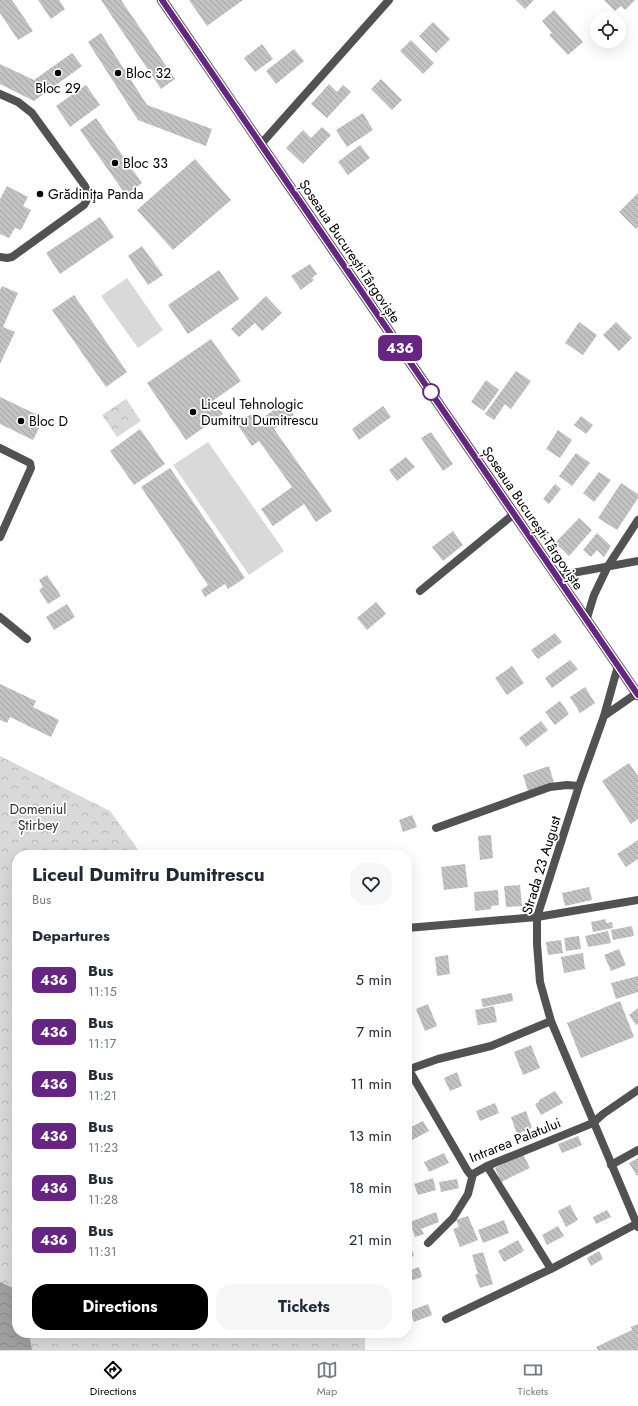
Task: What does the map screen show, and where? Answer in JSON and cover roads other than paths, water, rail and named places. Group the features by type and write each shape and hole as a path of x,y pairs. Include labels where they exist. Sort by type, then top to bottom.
{"main road":[{"name":"Șoseaua București-Târgoviște","path":"162,0 514,514 586,622 637,694"}],"street":[{"path":"261,144 389,0"},
{"path":"0,94 18,102 32,113 85,186 88,196 84,205 12,257 0,259"},
{"path":"0,448 30,463 31,468 0,537"},
{"path":"420,592 514,514"},
{"path":"586,622 594,595 608,566 638,520"},
{"path":"556,576 638,561"},
{"path":"0,617 27,639"},
{"name":"Strada 23 August","path":"618,666 604,716 579,786 538,917 537,944 540,982 551,1021 593,1123 638,1225"},
{"path":"604,716 637,694"},
{"path":"436,828 550,787 567,785 579,786"},
{"path":"412,928 538,917 638,900"},
{"name":"Intrarea Palatului","path":"412,1069 438,1059 491,1046 551,1021"},
{"name":"Intrarea Palatului","path":"412,1077 470,1174 593,1123 603,1114 638,1090"},
{"path":"612,1165 638,1150"},
{"path":"487,1166 551,1269"},
{"path":"428,1243 453,1218 468,1194 473,1174"},
{"path":"446,1319 551,1269 638,1225"}],"water":[{"path":"0,1282 12,1288 12,1338 30,1338 32,1350 0,1350"}],"place":[{"name":"Bloc 29","path":"58,73"},
{"name":"Bloc 32","path":"118,73"},
{"name":"Bloc 33","path":"115,163"},
{"name":"Grădiniţa Panda","path":"40,194"},
{"name":"Liceul Tehnologic Dumitru Dumitrescu","path":"193,412"},
{"name":"Bloc D","path":"21,421"}],"park label":[{"name":"Domeniul Știrbey","path":"38,818"}]}
